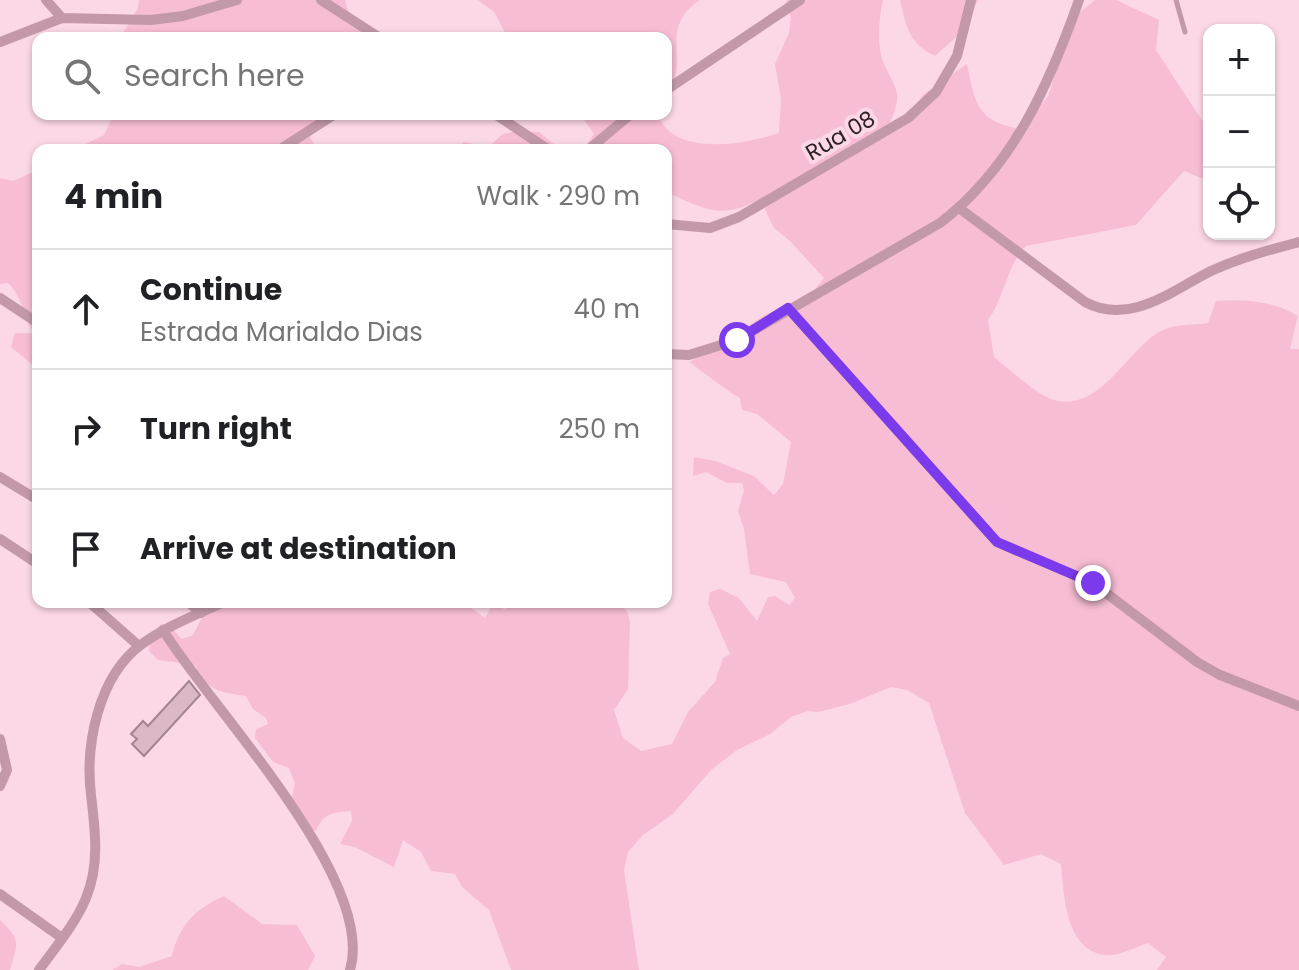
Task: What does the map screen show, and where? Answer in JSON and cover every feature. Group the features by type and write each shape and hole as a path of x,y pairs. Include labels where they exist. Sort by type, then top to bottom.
{"street":[{"path":"46,0 62,18"},
{"path":"0,42 62,18 151,20 183,16 237,0"},
{"path":"321,0 371,32"},
{"path":"672,86 800,0"},
{"name":"Rua 08","path":"672,225 710,228 739,217 908,118 936,92 957,56 971,0"},
{"path":"672,354 689,355 713,350 737,340 940,223 959,208 1011,147 1039,103 1079,0"},
{"path":"288,144 326,120"},
{"path":"504,120 540,144"},
{"path":"595,144 624,120"},
{"path":"959,208 1085,302 1108,311 1138,308 1246,256 1299,242"},
{"path":"0,298 32,319"},
{"path":"788,308 997,542 1093,583 1197,662 1220,675 1299,706"},
{"path":"0,477 32,496"},
{"path":"0,539 32,560"},
{"path":"96,608 139,646"},
{"path":"195,608 201,613"},
{"path":"39,970 86,898 94,870 97,843 87,762 93,731 113,679 139,646 163,630 211,608"},
{"path":"163,630 182,660 226,710 340,889 354,940 350,970"},
{"path":"0,739 7,770 0,786"},
{"path":"0,894 62,938"}],"lane":[{"path":"1176,0 1185,32"}],"shaded area":[{"path":"139,0 345,0 352,26 364,32 124,32 138,8"},
{"path":"478,0 700,0 687,11 680,23 677,70 672,84 672,32 505,32 494,12"},
{"path":"787,0 883,0 879,24 880,49 897,92 890,123 910,112 924,94 967,64 980,108 995,121 1021,129 1048,96 1075,16 1095,0 1116,0 1159,20 1156,50 1203,122 1203,179 1184,171 1136,225 1026,246 1014,263 988,320 994,357 1040,394 1054,400 1071,401 1101,387 1139,348 1165,329 1208,323 1216,301 1259,302 1298,316 1290,349 1299,349 1299,970 1157,970 1166,957 1148,943 1115,955 1092,951 1074,932 1069,919 1061,864 1041,854 1004,865 965,813 929,703 907,690 891,687 850,704 791,717 770,734 737,750 711,770 673,814 643,835 628,852 624,870 639,970 511,970 489,910 462,887 455,874 431,871 421,852 403,840 394,867 355,847 340,844 352,821 351,811 330,815 322,820 316,831 308,829 291,801 295,784 289,768 273,762 255,738 256,729 268,724 266,718 253,709 246,696 209,685 195,665 158,660 149,651 151,635 161,624 169,625 182,639 193,635 207,608 471,608 485,618 491,608 624,608 630,623 628,689 614,710 623,738 641,751 672,744 688,712 715,682 723,658 730,654 708,604 710,592 720,589 739,598 757,621 768,597 775,596 789,605 795,598 786,582 750,574 744,529 738,511 744,490 742,483 727,483 706,472 693,476 694,457 715,461 754,476 774,495 783,484 791,442 757,414 742,410 740,398 690,362 767,314 807,299 824,278 774,228 760,199 746,206 722,211 702,207 672,194 672,144 587,144 594,134 584,120 661,120 678,137 711,144 748,141 779,133 781,99 775,64 789,33 791,16 785,5"},
{"path":"900,0 978,0 963,31 935,56 914,40"},
{"path":"111,120 326,120 307,131 314,144 85,144 104,135"},
{"path":"539,132 554,144 492,144 502,134"},
{"path":"32,173 32,329 13,288 8,283 0,284 0,178 13,181"},
{"path":"15,333 32,333 32,364 11,347"},
{"path":"224,896 262,924 297,925 315,956 308,970 112,970 122,964 139,967 172,956 179,935 190,919"},
{"path":"0,920 12,932 16,942 10,970 0,970"}],"building":[{"path":"189,681 200,695 144,756 132,744 137,739 131,734 143,721 148,726"}],"route":[{"path":"737,340 788,308 997,542 1093,583"}]}
